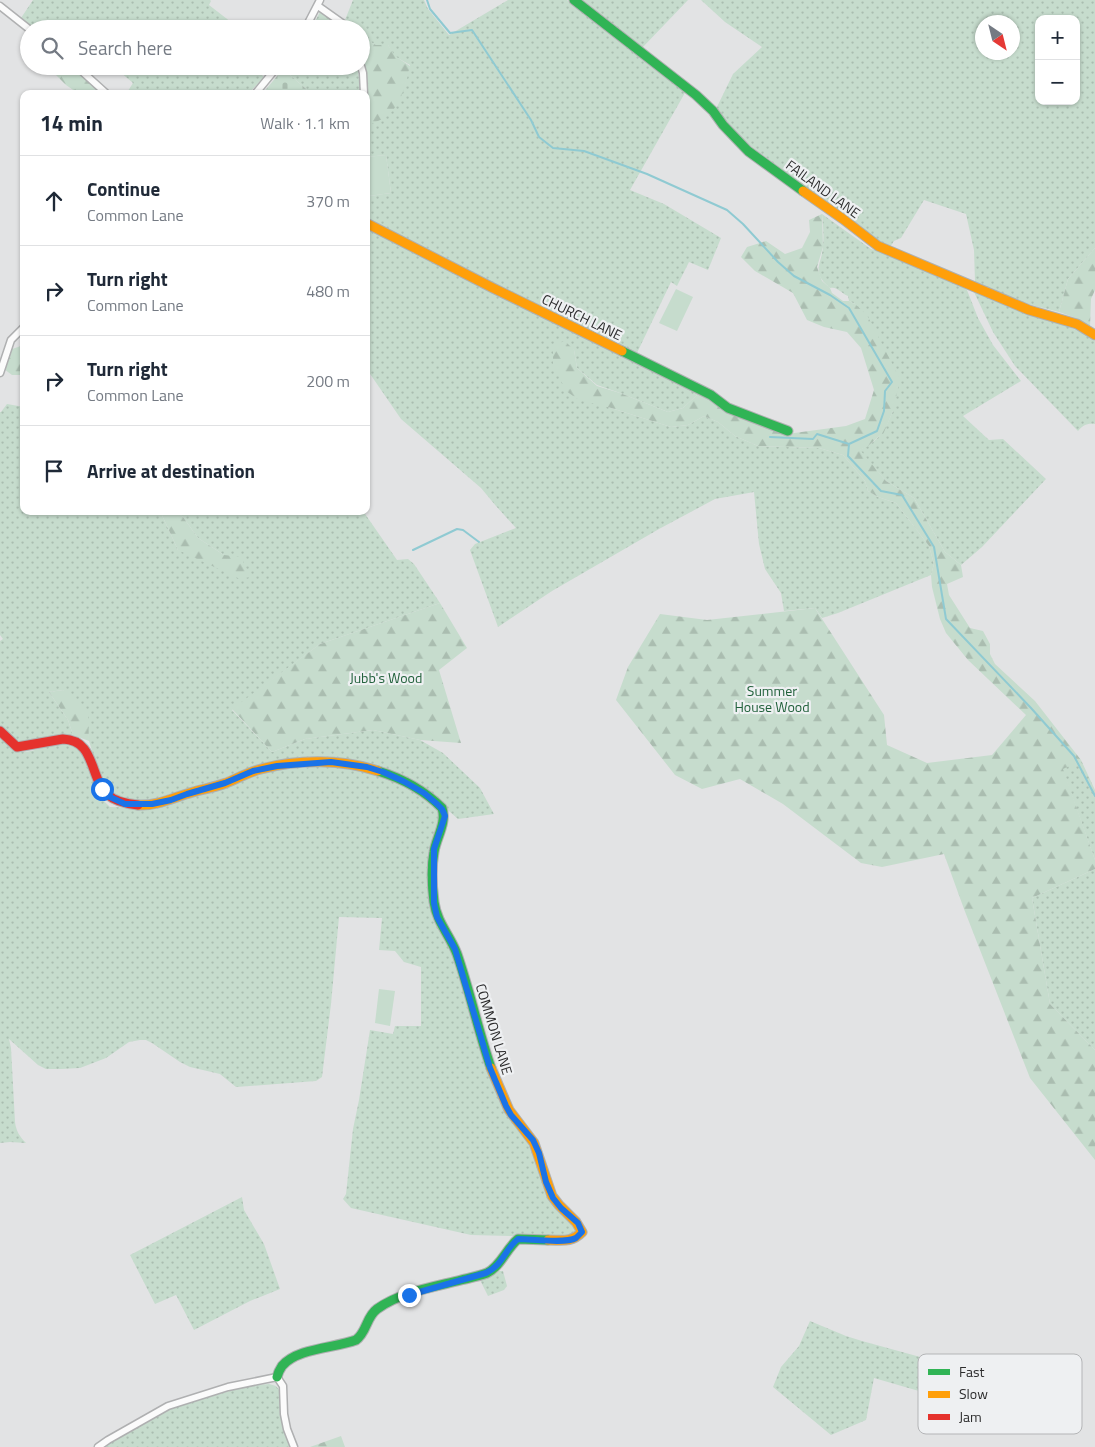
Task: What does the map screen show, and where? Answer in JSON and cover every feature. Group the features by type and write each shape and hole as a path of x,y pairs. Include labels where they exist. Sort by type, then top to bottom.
{"street":[{"name":"FAILAND LANE","path":"574,0 696,95 713,111 748,151 843,218 878,246 1029,310 1077,324 1095,335"},
{"path":"309,20 319,3 339,20"},
{"path":"0,6 20,22"},
{"path":"86,75 103,90"},
{"path":"258,90 271,75"},
{"path":"363,75 364,90"},
{"name":"CHURCH LANE","path":"370,225 501,293 710,395 728,408 788,431"},
{"path":"0,373 11,340 20,331"},
{"name":"COMMON LANE","path":"0,731 4,737 18,748 61,739 70,739 77,742 87,754 102,789 110,797 125,804 152,804 171,800 225,783 253,771 277,766 331,762 367,767 403,781 424,793 442,809 445,816 434,849 434,903 437,917 455,949 490,1068 506,1106 511,1115 533,1140 553,1198 578,1223 582,1232 576,1238 570,1240 518,1239 509,1248 495,1269 391,1302 371,1314 362,1336 357,1340 317,1348 307,1352 282,1365 276,1377"},
{"path":"98,1447 168,1406 228,1387 276,1377 283,1386 284,1414 294,1447"}],"green space":[{"path":"33,0 210,0 209,5 228,20 24,20 21,18"},
{"path":"353,0 424,0 428,9 449,35 508,0 567,0 686,91 630,190 664,204 721,238 708,270 689,262 677,286 671,282 636,355 370,221 370,196 391,193 386,155 370,157 370,124 385,117 405,84 410,65 394,56 388,45 376,45 370,42 370,20 345,20"},
{"path":"579,0 688,0 642,48"},
{"path":"701,0 1095,0 1095,248 1068,279 1059,312 1024,303 975,282 974,250 966,214 924,200 901,238 894,241 890,247 877,241 740,138 716,109 733,74 762,47 725,22"},
{"path":"320,12 332,20 316,20"},
{"path":"370,41 376,45 388,45 395,56 410,66 403,93 396,106 385,118 370,125 370,90 365,90 365,75 370,75"},
{"path":"56,75 81,75 98,90 73,90"},
{"path":"124,75 262,75 264,77 252,90 129,90 133,83"},
{"path":"278,75 290,75 307,90 265,90"},
{"path":"290,75 359,75 360,90 307,90"},
{"path":"386,155 391,193 370,196 370,157"},
{"path":"822,214 871,249 887,253 967,290 978,318 993,345 1021,381 963,416 989,440 1003,439 1046,479 982,547 961,565 945,552 914,498 886,481 859,450 877,439 893,411 855,304 849,301 848,296 839,290 830,288 820,277 819,268 823,238"},
{"name":"Summer House Wood","path":"822,214 823,247 817,267 822,281 830,288 832,293 843,301 855,304 867,315 900,379 893,411 884,432 868,446 860,450 886,481 914,498 945,552 961,565 963,577 947,584 949,595 970,628 983,631 990,644 990,654 995,664 1035,701 1081,760 1063,769 1095,860 1095,869 1032,898 1050,1004 1095,1050 1095,1160 1030,1078 944,854 882,867 861,863 783,804 740,779 702,789 675,775 616,700 628,667 660,614 707,620 815,608 884,715 887,745 927,763 992,755 1026,715 968,660 946,633 940,619 932,587 931,575 934,564 929,546 896,503 878,497 868,491 865,481 843,455 819,448 758,446 735,436 718,422 704,416 688,425 671,427 579,400 566,391 553,364 553,345 565,341 574,350 577,368 597,386 668,412 683,408 697,395 703,395 787,434 846,426 865,419 874,390 861,348 847,332 824,327 807,320 793,293 755,271 741,257 747,247 766,241 785,254 802,248 810,232 809,220"},
{"path":"370,228 703,395 697,395 683,408 668,412 597,385 577,368 574,350 553,345 608,407 671,427 688,425 704,416 718,422 735,436 758,446 819,448 843,455 865,481 868,491 878,497 896,503 929,546 934,564 931,575 822,618 815,608 784,611 781,593 765,569 759,544 754,492 715,499 552,591 498,627 470,550 475,544 516,528 481,488 401,419 370,374"},
{"path":"1095,248 1095,290 1091,299 1090,327 1076,318 1059,312 1068,279"},
{"path":"676,289 693,297 677,331 659,323"},
{"path":"973,290 1020,310 1071,328 1095,341 1095,424 1085,425 1078,431 1015,366 993,332"},
{"path":"20,346 20,375 12,375 4,369 12,349"},
{"path":"7,404 20,406 20,515 162,515 178,550 224,555 198,538 180,515 366,515 397,560 408,559 414,564 440,603 320,644 232,710 272,752 305,739 373,730 420,740 443,753 480,788 494,814 458,819 424,789 395,774 295,760 262,764 218,780 151,800 137,801 126,799 109,792 100,776 88,732 63,690 49,692 68,720 73,735 56,735 17,744 0,725 0,641 3,639 0,635 1,412"},
{"path":"162,515 180,515 198,538 224,555 241,557 250,577 240,579 178,550"},
{"name":"Jubb's Wood","path":"440,603 467,648 439,670 461,743 420,740 373,730 305,739 272,752 232,709 320,644"},
{"path":"63,690 88,713 89,741 73,735 68,720 49,692"},
{"path":"0,737 13,749 24,752 61,743 68,743 79,748 88,763 98,792 110,807 148,808 171,804 226,786 255,774 279,769 330,766 359,769 403,784 436,807 442,816 437,827 433,916 456,958 509,1115 516,1128 531,1143 541,1170 578,1229 576,1233 571,1236 548,1237 471,1235 351,1208 343,1199 346,1194 353,1129 370,1030 393,1034 395,1026 421,1026 421,967 404,962 395,951 379,950 382,918 339,917 322,1077 316,1081 236,1087 220,1074 190,1067 146,1040 129,1042 106,1058 80,1068 46,1069 38,1065 9,1039 16,1125 19,1134 26,1143 0,1143"},
{"path":"1081,760 1095,790 1095,860 1062,768"},
{"path":"1095,869 1095,1050 1050,1004 1032,898"},
{"path":"379,989 395,991 390,1026 375,1023"},
{"path":"242,1197 244,1210 264,1244 280,1289 250,1301 194,1330 176,1295 155,1304 130,1255"},
{"path":"496,1271 503,1271 507,1286 504,1290 488,1296 479,1278"},
{"path":"810,1321 846,1336 918,1356 918,1391 874,1378 866,1420 831,1435 773,1387 781,1367 799,1346"},
{"path":"269,1384 276,1386 280,1391 283,1429 290,1447 104,1447 168,1409 247,1386"},
{"path":"341,1436 345,1447 310,1447"}],"waterway":[{"path":"427,0 430,9 450,33 472,30 531,120 539,137 553,148 584,151 647,174 727,210 794,276 830,295 849,308 892,382 885,391 884,411 877,431 849,444 848,456 881,491 902,495 934,547 946,619 1074,756 1095,796"},
{"path":"770,437 813,439 817,434 849,444"},
{"path":"413,550 457,529 463,530 479,542"}],"traffic: fast":[{"path":"574,0 696,95 713,111 723,125 748,151 803,191"},
{"path":"622,351 711,395 728,408 788,431"},
{"path":"378,771 412,786 442,808 442,825 432,864 434,902 441,923 457,954 491,1068"},
{"path":"277,1377 282,1366 297,1355 356,1340 360,1337 373,1312 386,1303 418,1291 487,1273 496,1266 518,1239 548,1240"}],"traffic: slow":[{"path":"803,191 878,246 1029,310 1077,324 1095,335"},
{"path":"370,225 622,351"},
{"path":"138,805 159,803 222,784 257,770 290,763 335,762 378,771"},
{"path":"491,1068 509,1110 534,1143 552,1196 576,1222 582,1232 570,1239 548,1240"}],"traffic: jam":[{"path":"0,731 17,747 63,739 74,741 87,753 102,788 108,795 118,801 138,805"}],"route":[{"path":"102,789 113,799 125,804 152,804 225,783 253,771 277,766 331,762 367,767 383,772 424,793 442,809 445,816 434,849 433,867 434,903 437,917 455,949 490,1068 506,1106 511,1115 533,1140 553,1198 578,1223 582,1232 576,1238 570,1240 518,1239 509,1248 495,1269 409,1295"}]}
